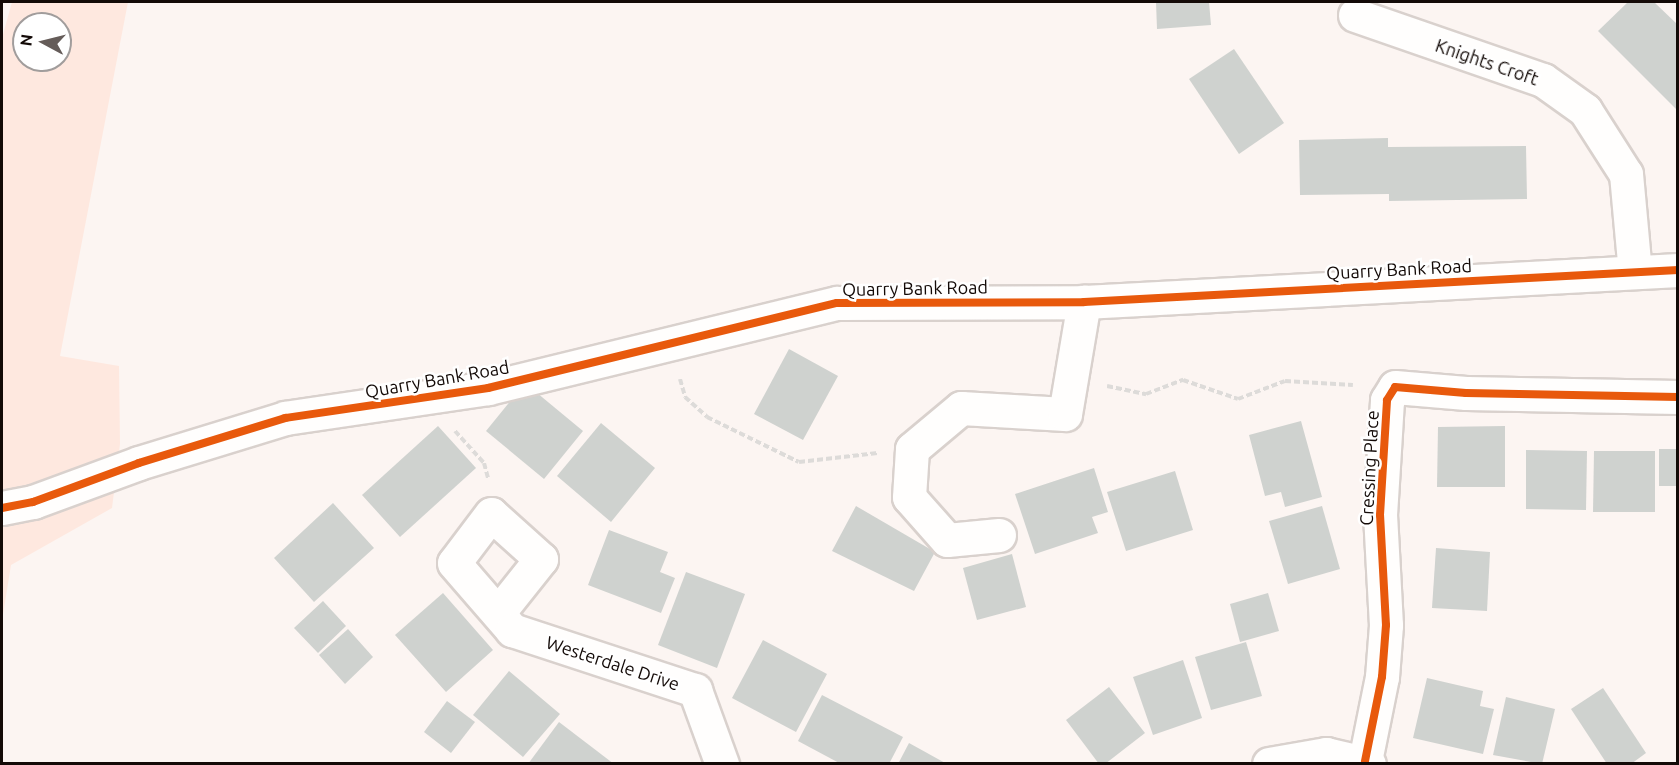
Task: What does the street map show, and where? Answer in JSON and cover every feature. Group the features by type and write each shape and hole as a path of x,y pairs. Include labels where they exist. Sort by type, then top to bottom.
{"street":[{"name":"Knights Croft","path":"1355,15 1544,80 1585,110 1626,174 1635,272"},
{"name":"Quarry Bank Road","path":"17,505 139,463 285,418 488,388 837,303 1084,302 1677,270"},
{"path":"999,535 947,540 909,497 912,449 961,408 1065,414 1084,302"},
{"path":"1395,387 1466,393 1677,398"},
{"name":"Cressing Place","path":"1367,762 1382,677 1386,625 1380,515 1387,400 1395,387"},
{"path":"491,514 541,559 498,614"},
{"name":"Westerdale Drive","path":"491,514 454,563 512,630 695,690 723,764"},
{"path":"1269,764 1326,754 1367,762"}],"path":[{"path":"669,344 685,397 707,417 800,462 912,449"},
{"path":"1071,378 1146,393 1183,380 1239,399 1285,381 1395,387"},
{"path":"426,398 484,463 491,514"}],"shaded area":[{"path":"12,2 128,2 60,356 119,366 120,444 112,508 11,565 2,621 2,38"}],"building":[{"path":"1156,2 1209,2 1211,25 1157,29"},
{"path":"1628,2 1654,2 1678,25 1678,111 1598,31"},
{"path":"1234,49 1284,123 1239,154 1189,79"},
{"path":"1388,138 1388,147 1526,146 1527,199 1389,201 1389,194 1300,195 1299,140"},
{"path":"789,349 838,376 803,440 754,414"},
{"path":"525,383 583,431 544,479 486,431"},
{"path":"1301,421 1322,497 1285,507 1281,492 1265,496 1249,435"},
{"path":"601,423 655,468 611,522 557,476"},
{"path":"438,426 476,468 400,537 362,495"},
{"path":"1505,426 1505,487 1437,487 1438,427"},
{"path":"1659,449 1678,449 1678,486 1659,486"},
{"path":"1526,450 1587,451 1586,510 1526,509"},
{"path":"1594,451 1655,451 1655,512 1593,512"},
{"path":"1094,468 1108,512 1092,517 1098,533 1035,554 1015,494"},
{"path":"1175,471 1193,530 1126,551 1107,492"},
{"path":"333,503 374,548 314,602 274,558"},
{"path":"856,506 935,552 914,591 832,551"},
{"path":"1322,506 1340,569 1288,584 1269,521"},
{"path":"609,530 668,552 660,572 675,578 661,613 588,585"},
{"path":"1436,548 1490,552 1487,611 1432,608"},
{"path":"1012,554 1026,607 977,620 963,568"},
{"path":"686,572 745,594 717,668 658,645"},
{"path":"443,593 493,650 446,692 395,635"},
{"path":"1268,593 1279,631 1240,642 1230,604"},
{"path":"323,601 346,626 318,653 294,628"},
{"path":"348,629 373,657 345,684 319,655"},
{"path":"763,640 827,674 796,732 732,698"},
{"path":"1246,642 1262,696 1211,710 1195,657"},
{"path":"1183,660 1202,718 1153,735 1133,677"},
{"path":"509,671 560,714 523,757 473,715"},
{"path":"1427,678 1483,691 1480,706 1494,709 1483,754 1413,738"},
{"path":"1109,687 1145,733 1105,764 1099,764 1066,720"},
{"path":"1603,688 1646,753 1631,764 1607,764 1571,709"},
{"path":"822,695 903,737 889,764 841,764 798,741"},
{"path":"1506,697 1555,709 1542,764 1493,755"},
{"path":"447,701 475,722 451,753 424,732"},
{"path":"559,722 614,764 528,764"},
{"path":"909,743 947,764 898,764"}],"cycle path":[{"path":"2,508 33,502 139,463 285,418 488,388 837,303 1084,302 1678,270"},
{"path":"1365,761 1382,677 1386,625 1380,515 1387,400 1395,387 1466,393 1678,397"}]}
